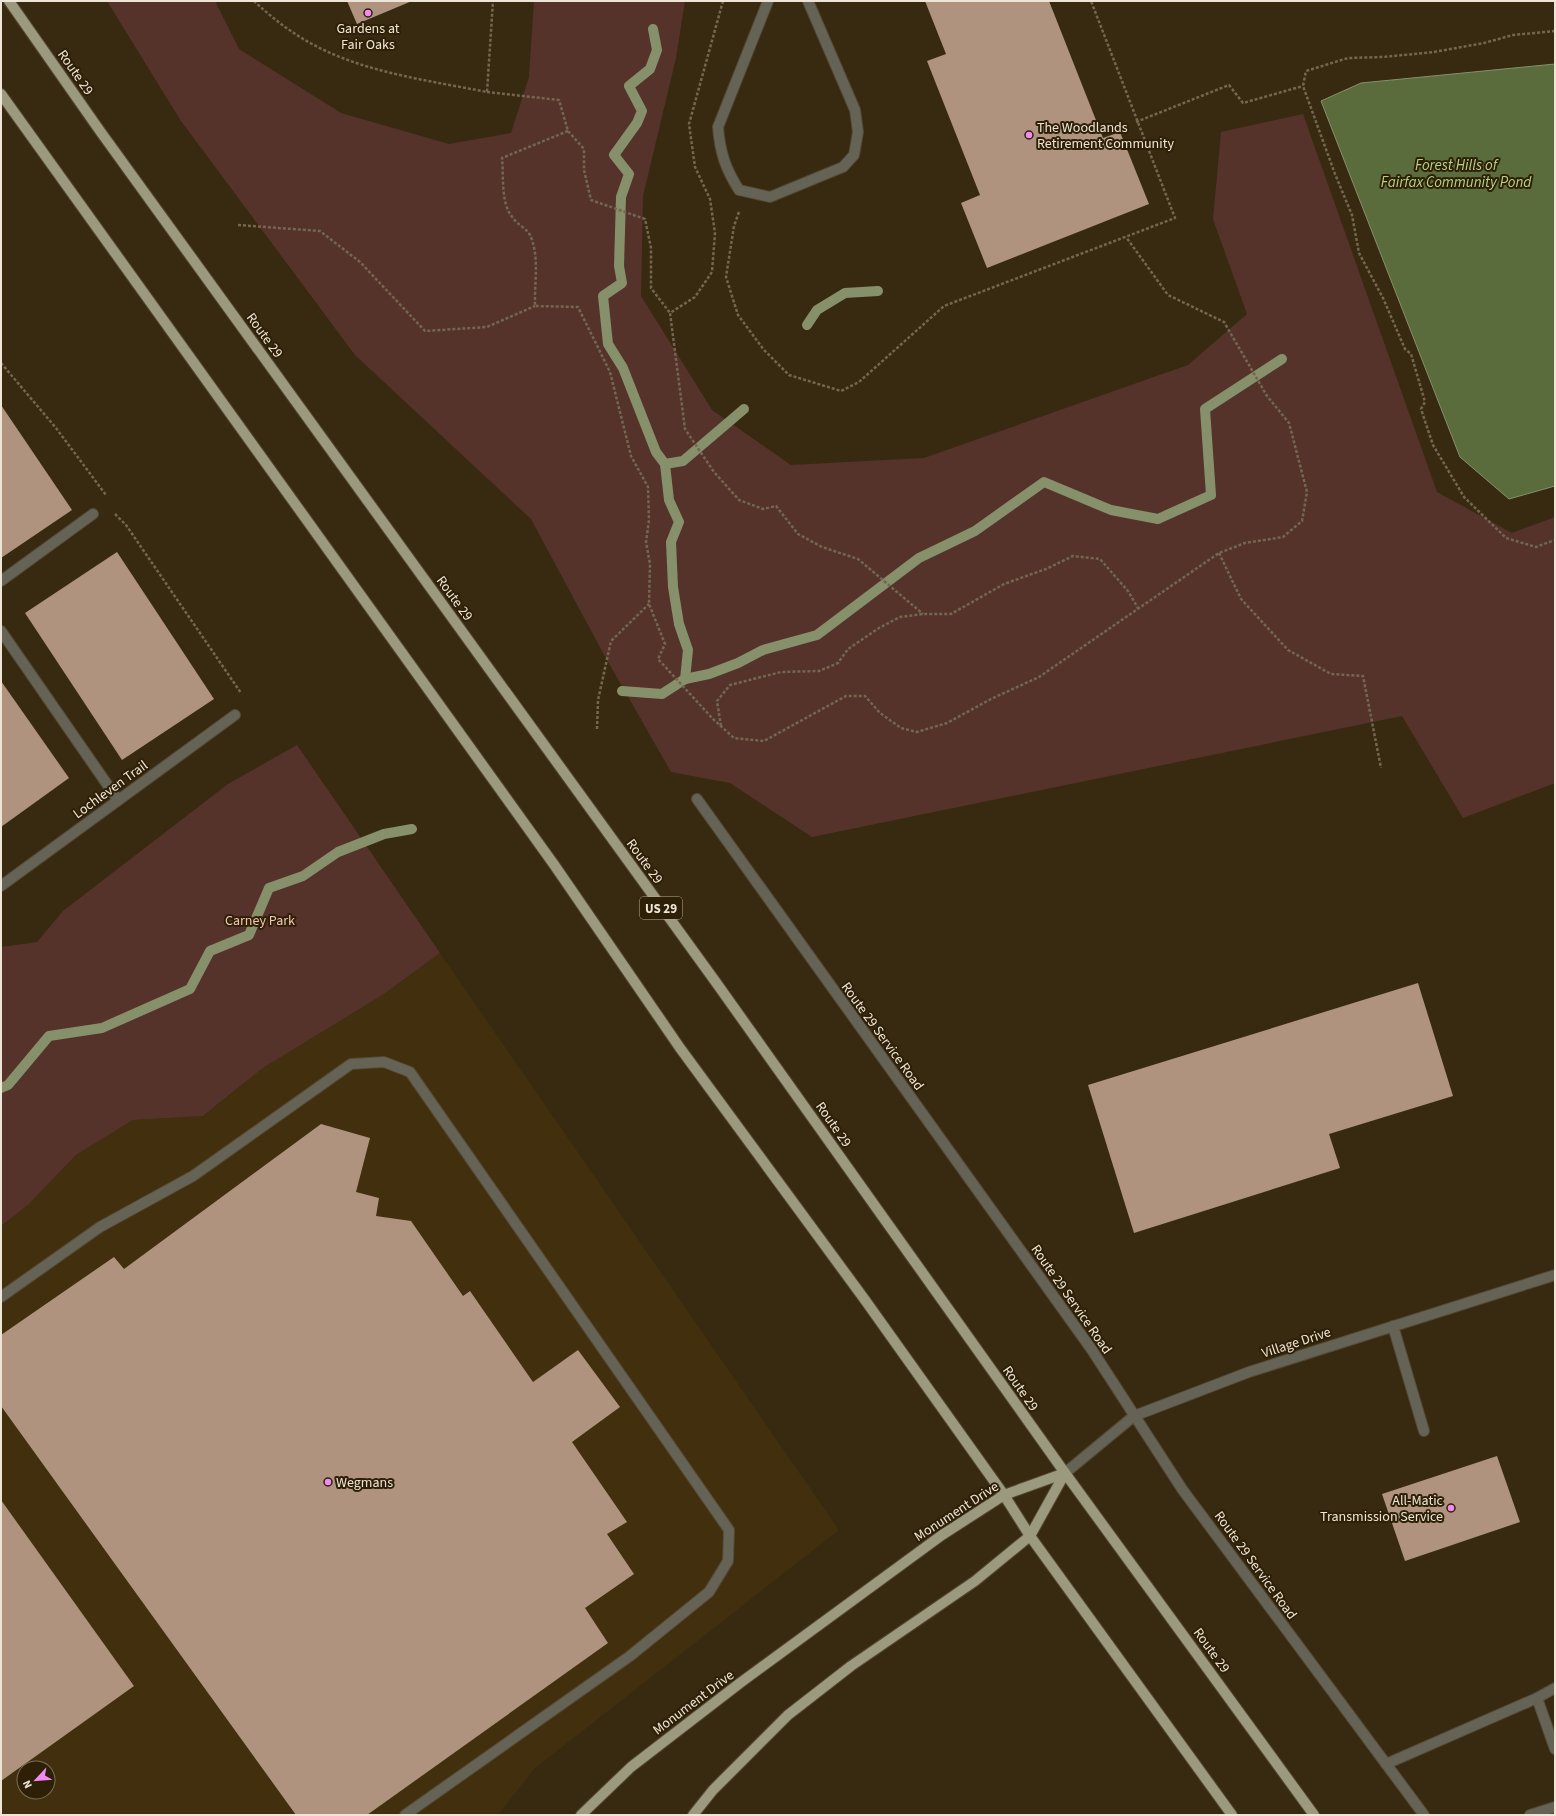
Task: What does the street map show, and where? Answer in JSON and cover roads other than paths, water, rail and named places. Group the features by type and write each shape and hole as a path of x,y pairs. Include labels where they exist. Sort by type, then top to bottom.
{"main road":[{"name":"Route 29","path":"9,1 105,137 715,982 1065,1473 1314,1815"},
{"path":"1,94 555,866 680,1048 865,1300 1004,1495 1030,1536 1232,1815"},
{"name":"Monument Drive","path":"581,1815 631,1767 740,1683 942,1534 1004,1495 1065,1473"},
{"path":"693,1815 713,1790 788,1715 851,1666 974,1581 1030,1536 1065,1473"}],"street":[{"path":"768,1 718,127 720,148 728,172 739,190 770,197 843,167 854,155 858,132 855,110 808,1"},
{"path":"1,581 93,514"},
{"path":"1,631 118,800"},
{"name":"Lochleven Trail","path":"1,886 235,715"},
{"name":"Route 29 Service Road","path":"697,800 1082,1337 1182,1489 1424,1815"},
{"path":"1,1297 100,1227 193,1176 351,1064 384,1062 410,1072 729,1530 728,1561 709,1592 630,1656 405,1815"},
{"name":"Village Drive","path":"1065,1473 1134,1416 1249,1372 1555,1275"},
{"path":"1393,1326 1424,1431"},
{"path":"1386,1764 1537,1698 1555,1688"},
{"path":"1537,1698 1555,1750"},
{"path":"1530,1815 1555,1807"}],"water":[{"name":"Forest Hills of Fairfax Community Pond","path":"1555,64 1555,486 1509,499 1460,457 1321,101 1361,83"}],"waterway":[{"path":"622,691 662,694 685,679 688,650 679,624 673,587 671,542 679,522 669,500 665,464 656,452 623,368 608,344 603,296 622,283 619,266 621,197 629,174 614,155 637,123 642,111 629,86 650,69 657,50 653,29"},
{"path":"807,325 817,310 845,293 878,291"},
{"path":"685,679 709,674 738,663 763,650 817,635 919,558 975,531 1044,482 1111,510 1158,519 1211,495 1205,409 1282,359"},
{"path":"665,464 683,461 744,409"},
{"path":"1,1088 8,1085 49,1036 102,1028 190,989 210,951 249,935 269,888 303,876 338,852 384,834 412,829"}],"place":[{"name":"Gardens at Fair Oaks","path":"368,13"},
{"name":"The Woodlands Retirement Community","path":"1029,135"},
{"name":"Wegmans","path":"328,1482"},
{"name":"All-Matic Transmission Service","path":"1451,1508"}],"park label":[{"name":"Carney Park","path":"260,920"}]}
